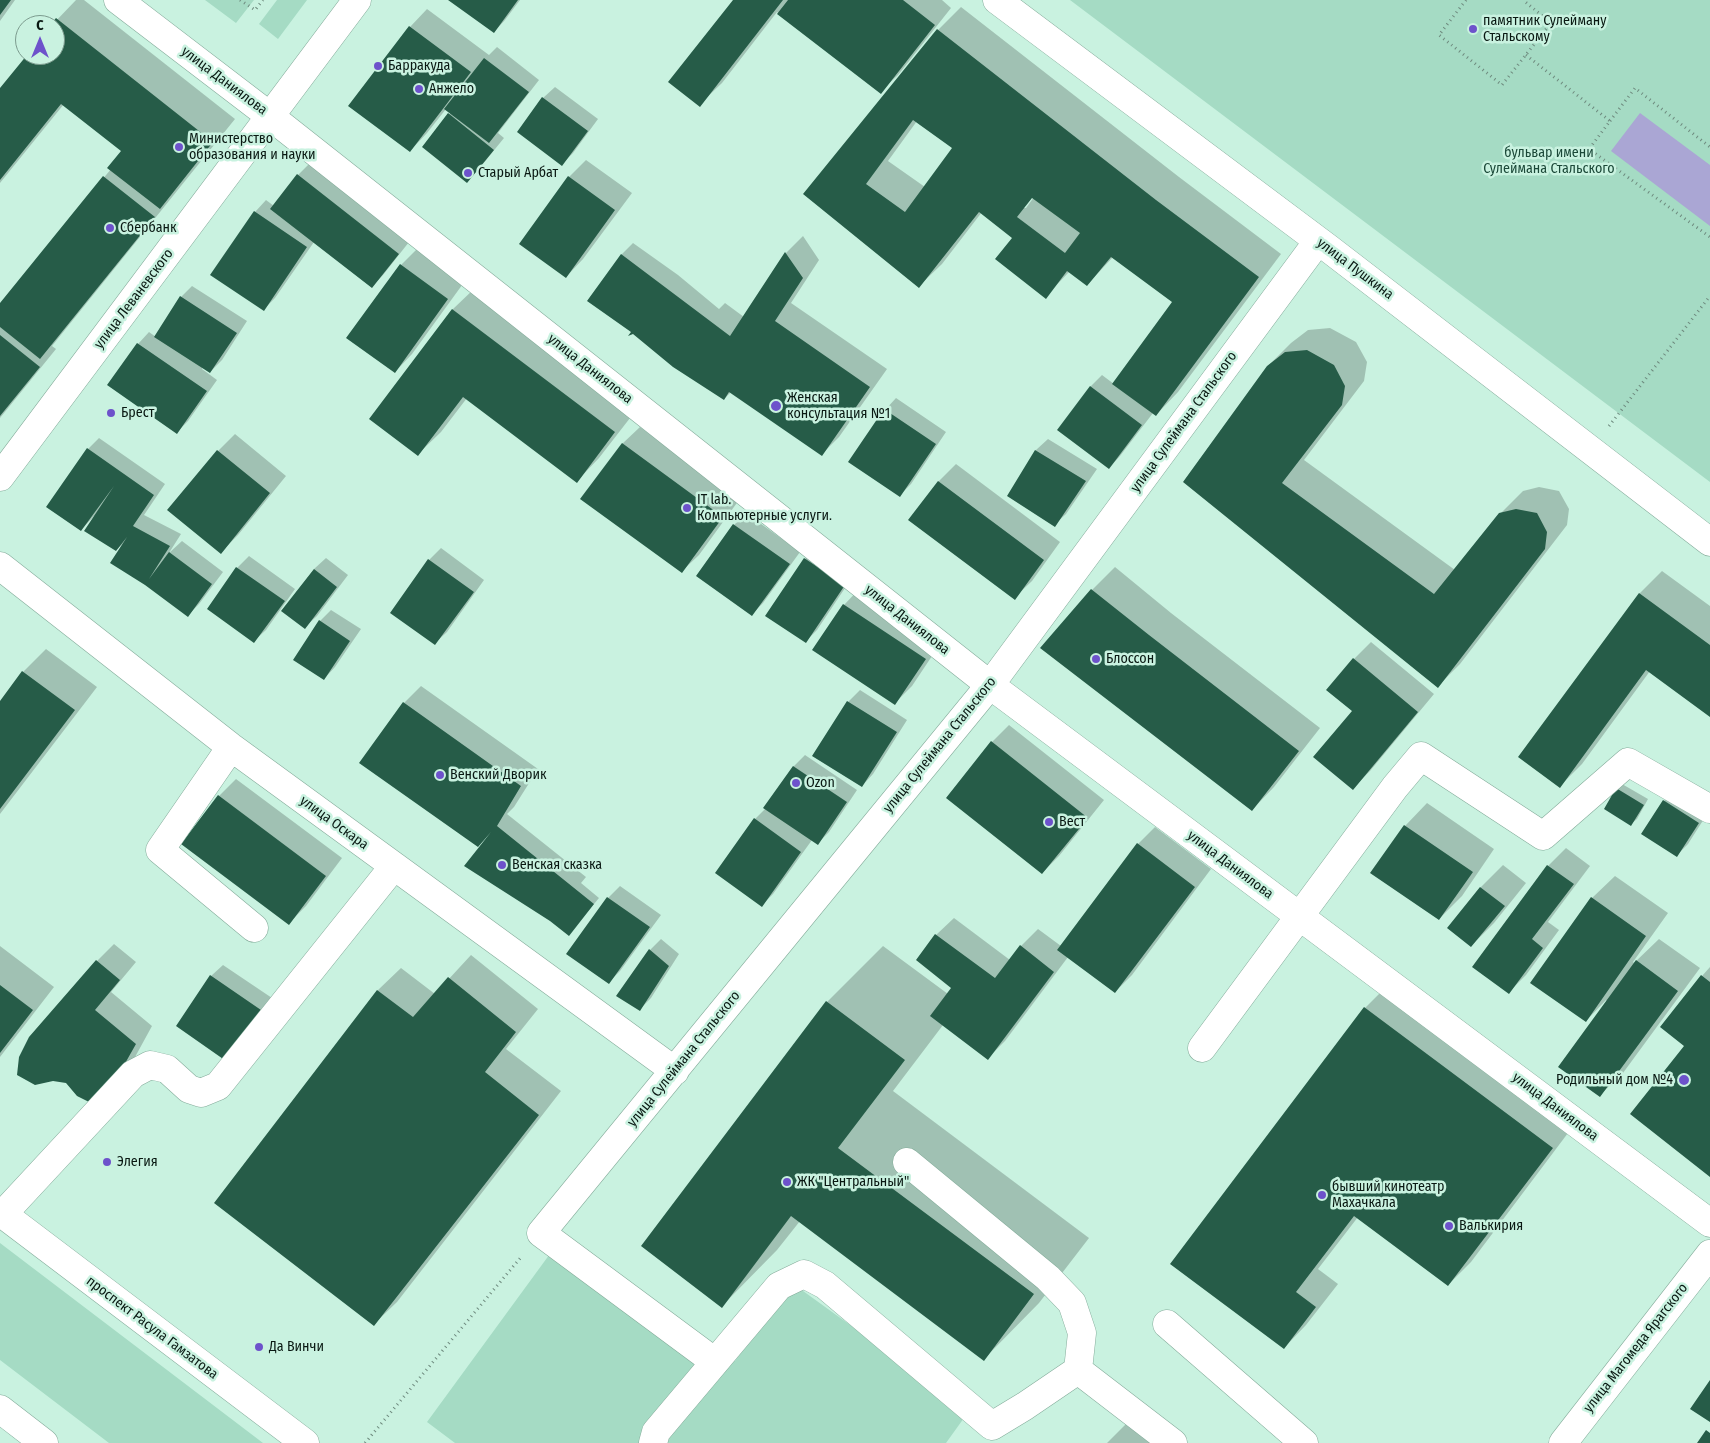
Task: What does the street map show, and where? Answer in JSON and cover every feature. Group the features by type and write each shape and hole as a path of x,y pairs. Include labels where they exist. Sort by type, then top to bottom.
{"street":[{"name":"улица Даниялова","path":"118,0 271,117 990,686 1300,917 1598,1127 1710,1223"},
{"name":"улица Леваневского","path":"0,477 357,0"},
{"name":"улица Пушкина","path":"997,0 1318,241 1710,542"},
{"name":"улица Сулеймана Стальского","path":"541,1233 990,686 1318,241"},
{"name":"улица Оскара","path":"0,566 231,747 675,1071"},
{"path":"231,747 160,850 254,928"},
{"path":"1202,1048 1395,787 1421,756 1543,836 1628,762 1710,809"},
{"path":"1,1213 133,1074 150,1065 167,1069 189,1089 202,1093 218,1086 394,866"},
{"path":"653,1443 656,1432 779,1286 804,1274 825,1285 986,1435 1078,1370 1082,1333 1072,1303 1048,1278 907,1162"},
{"name":"проспект Расула Гамзатова","path":"1,1213 305,1443"},
{"path":"541,1233 715,1362"},
{"name":"улица Магомеда Ярагского","path":"1562,1443 1710,1254"},
{"path":"1167,1324 1304,1443"},
{"path":"1078,1370 1173,1443"},
{"path":"0,1409 44,1443"}],"path":[{"path":"240,0 255,10 263,0"},
{"path":"1466,0 1439,35 1502,84 1551,23 1523,0"},
{"path":"1526,55 1610,121"},
{"path":"1710,147 1635,88 1589,148 1710,237"},
{"path":"1590,450 1710,296"},
{"path":"365,1443 541,1233"}],"green space":[{"path":"205,0 254,0 236,23"},
{"path":"277,0 307,0 278,39 259,24"},
{"name":"бульвар имени Сулеймана Стальского","path":"1070,0 1710,0 1710,482"},
{"path":"563,1236 735,1361 792,1283 969,1411 946,1443 455,1443 427,1422"},
{"path":"0,1243 263,1443 109,1443 0,1360"}],"shaded area":[{"path":"1640,113 1710,165 1710,226 1611,151"}],"building":[{"path":"0,0 11,0 0,15"},
{"path":"448,0 518,0 494,33"},
{"path":"733,0 783,0 700,107 668,82"},
{"path":"788,0 903,0 935,25 881,94 777,14"},
{"path":"65,25 213,142 160,209 107,168 121,151 61,104 0,180 0,88 19,65 65,65"},
{"path":"409,26 471,72 410,152 348,106"},
{"path":"937,29 1156,200 1259,277 1156,416 1112,384 1172,302 1111,257 1087,286 1067,271 1046,299 995,259 1012,238 979,212 919,288 803,194","holes":["913,120 952,148 905,212 866,184","1032,198 1080,233 1065,253 1017,217"]},
{"path":"484,58 529,92 489,143 444,109"},
{"path":"542,97 588,131 562,166 517,132"},
{"path":"448,113 494,150 467,183 422,147"},
{"path":"297,174 399,254 372,288 270,209"},
{"path":"103,176 155,217 40,359 0,327 0,303"},
{"path":"568,176 615,210 566,278 519,244"},
{"path":"254,211 307,247 264,311 210,275"},
{"path":"785,252 803,278 775,321 870,387 822,456 729,392 724,400 673,367 633,334 628,336 631,332 587,301 621,254 730,336"},
{"path":"400,264 448,299 395,373 346,338"},
{"path":"180,296 237,333 210,373 154,337"},
{"path":"452,309 615,432 577,483 463,397 418,456 369,419"},
{"path":"0,335 40,367 0,416"},
{"path":"137,343 207,391 177,434 107,385"},
{"path":"1307,350 1334,365 1345,386 1342,405 1282,483 1434,594 1499,513 1516,509 1537,513 1547,532 1545,549 1438,688 1183,482 1267,366 1285,352"},
{"path":"1090,386 1142,425 1109,469 1057,430"},
{"path":"884,409 936,444 900,497 848,462"},
{"path":"622,443 723,517 682,573 580,499"},
{"path":"87,448 154,495 133,526 170,546 149,579 169,552 212,584 188,617 145,585 110,563 127,537 116,551 84,531 114,486 81,531 46,507"},
{"path":"217,450 270,493 221,554 167,510"},
{"path":"1035,450 1086,481 1055,527 1007,496"},
{"path":"938,481 1044,560 1015,600 908,520"},
{"path":"733,524 790,564 752,616 696,576"},
{"path":"804,558 845,585 806,643 765,616"},
{"path":"428,559 474,592 435,645 390,613"},
{"path":"236,567 285,601 254,643 207,609"},
{"path":"314,569 337,587 305,629 281,611"},
{"path":"1091,589 1299,751 1252,811 1040,648"},
{"path":"1639,593 1710,645 1710,717 1646,670 1560,788 1518,757"},
{"path":"843,604 926,659 895,705 812,650"},
{"path":"319,620 350,641 324,680 293,660"},
{"path":"1353,658 1418,712 1353,790 1313,757 1352,711 1326,690"},
{"path":"22,671 75,710 0,809 0,701"},
{"path":"847,701 897,732 862,787 812,756"},
{"name":"Венский Дворик","path":"403,702 521,786 497,826 594,904 569,936 550,921 464,866 491,832 478,847 359,763"},
{"path":"991,741 1088,818 1042,874 946,798"},
{"path":"793,766 847,802 818,845 763,808"},
{"path":"1616,788 1644,805 1631,826 1604,809"},
{"path":"218,795 326,876 289,925 181,844"},
{"path":"1663,800 1699,823 1677,857 1641,834"},
{"path":"754,818 801,852 762,907 715,873"},
{"path":"1404,825 1473,872 1439,920 1370,873"},
{"path":"1137,843 1195,887 1115,993 1057,950"},
{"path":"1547,865 1574,884 1532,939 1543,948 1509,994 1472,967"},
{"path":"1480,887 1505,906 1471,947 1447,928"},
{"path":"607,897 650,927 609,984 566,954"},
{"path":"1591,897 1646,936 1586,1022 1530,983"},
{"path":"935,934 995,978 1020,945 1054,972 988,1060 930,1016 951,988 916,960"},
{"path":"649,949 669,966 640,1011 616,996"},
{"path":"96,960 120,980 95,1010 136,1044 106,1097 91,1103 77,1096 66,1083 53,1081 35,1085 17,1075 19,1057 29,1037"},
{"path":"1636,960 1678,991 1600,1097 1558,1067"},
{"path":"210,975 261,1010 226,1061 176,1026"},
{"name":"Родильный дом №4","path":"1701,975 1710,982 1710,1177 1630,1114 1684,1046 1660,1027"},
{"path":"448,977 516,1032 485,1072 539,1115 374,1326 214,1203 377,990 413,1017"},
{"path":"0,985 33,1010 0,1053"},
{"name":"ЖК \"Центральный\"","path":"826,1001 905,1060 838,1148 1034,1294 984,1361 791,1216 722,1308 641,1246"},
{"path":"1364,1007 1553,1148 1448,1286 1354,1216 1296,1292 1316,1307 1284,1349 1170,1264"},
{"path":"1710,1380 1710,1422 1690,1409"},
{"path":"1706,1430 1710,1433 1710,1443 1697,1443"}],"place":[{"name":"памятник Сулейману Стальскому","path":"1473,29"},
{"name":"Барракуда","path":"378,66"},
{"name":"Анжело","path":"419,89"},
{"name":"Министерство образования и науки","path":"179,147"},
{"name":"Старый Арбат","path":"468,173"},
{"name":"Сбербанк","path":"110,228"},
{"name":"Женская консультация №1","path":"776,406"},
{"name":"Брест","path":"111,413"},
{"name":"IT lab. Компьютерные услуги.","path":"687,508"},
{"name":"Блоссон","path":"1096,659"},
{"name":"Венский Дворик","path":"440,775"},
{"name":"Ozon","path":"796,783"},
{"name":"Вест","path":"1049,822"},
{"name":"Венская сказка","path":"502,865"},
{"name":"Родильный дом №4","path":"1684,1080"},
{"name":"Элегия","path":"107,1162"},
{"name":"ЖК \"Центральный\"","path":"787,1182"},
{"name":"бывший кинотеатр Махачкала","path":"1322,1195"},
{"name":"Валькирия","path":"1449,1226"},
{"name":"Да Винчи","path":"259,1347"}]}
